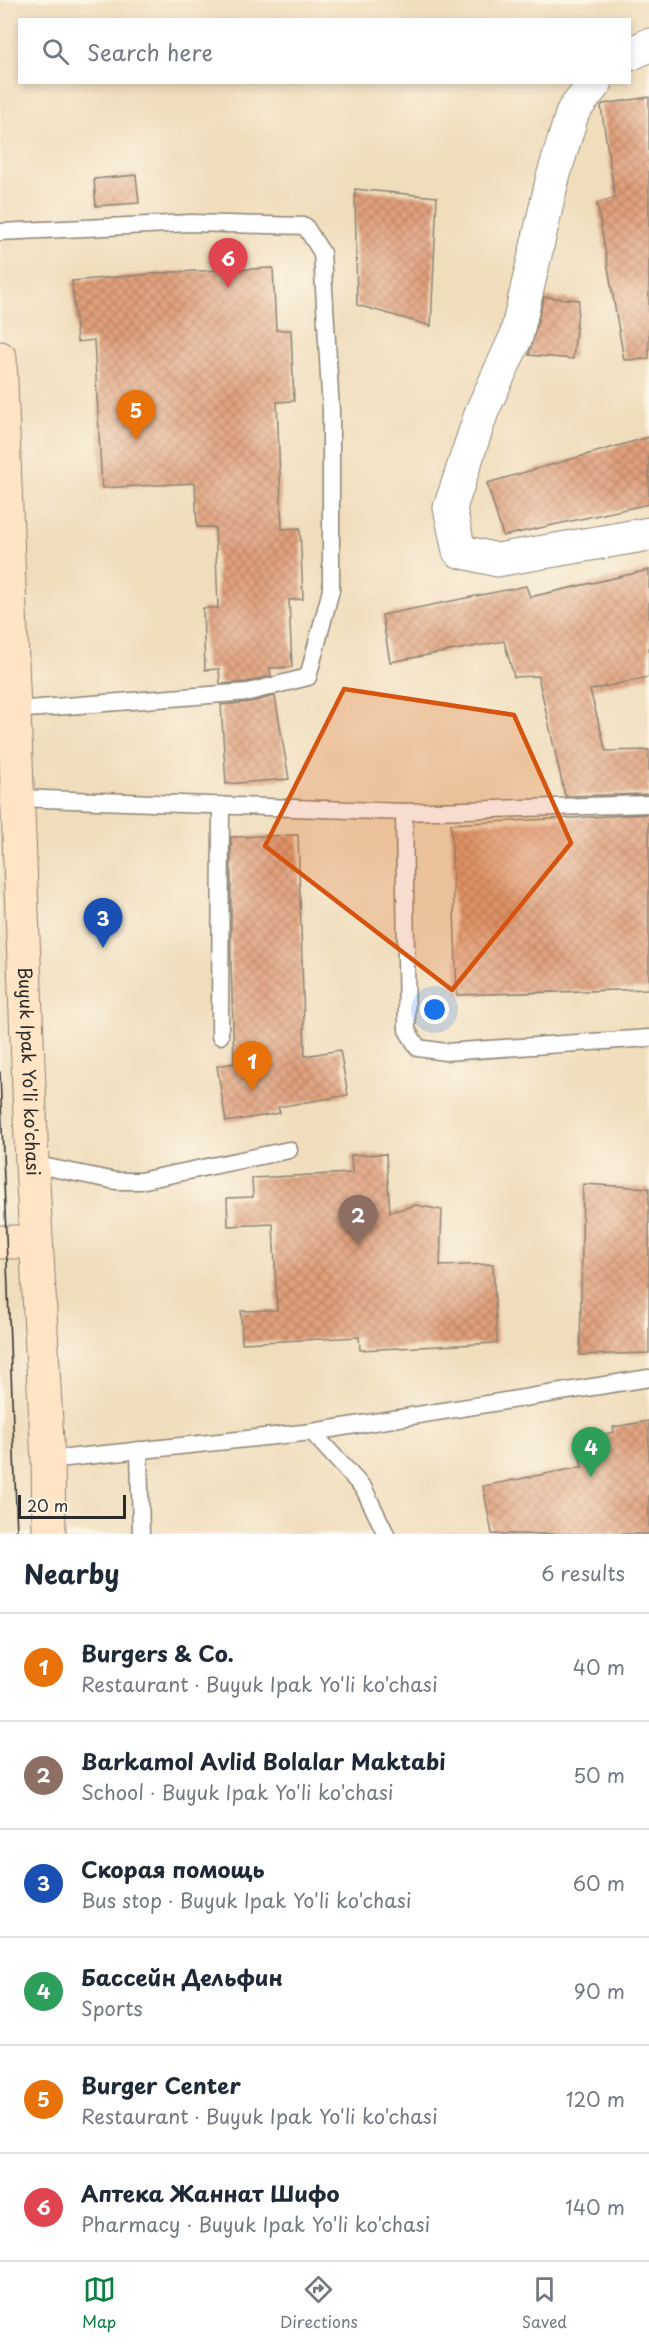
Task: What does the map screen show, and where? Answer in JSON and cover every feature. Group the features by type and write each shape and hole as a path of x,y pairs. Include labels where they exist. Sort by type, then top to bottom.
{"main road":[{"name":"Buyuk Ipak Yo'li ko'chasi","path":"0,358 35,1242 48,1460 49,1534"},
{"path":"0,1242 35,1242"}],"street":[{"path":"631,54 649,45"},
{"path":"594,84 573,111 553,177 516,337 482,411 450,508 459,551 497,560 649,534"}],"lane":[{"path":"0,232 191,223 305,226 322,253 331,412 331,590 308,676 249,692 14,710"},
{"path":"17,798 404,812 649,804"},
{"path":"220,1036 221,805"},
{"path":"404,812 406,1030 418,1048 446,1053 649,1038"},
{"path":"32,1164 116,1181 140,1181 289,1150"},
{"path":"48,1460 312,1432 649,1378"},
{"path":"312,1432 364,1489 386,1534"},
{"path":"139,1450 141,1534"}],"highlighted area":[{"path":"344,689 514,715 571,843 452,990 265,846"}],"building":[{"path":"649,97 649,359 624,360 597,203 615,198 601,106"},
{"path":"136,175 139,203 96,206 94,179"},
{"path":"355,189 437,197 431,326 357,305"},
{"path":"273,268 276,330 291,330 294,401 277,402 282,529 300,528 303,599 289,600 292,667 270,668 271,676 247,682 220,684 219,669 205,670 203,608 218,608 215,527 197,527 195,483 102,488 94,340 77,342 72,281 173,272"},
{"path":"544,297 579,300 573,359 529,355"},
{"path":"649,437 649,504 503,536 487,483"},
{"path":"649,570 649,677 590,690 606,751 649,750 649,794 565,796 538,676 514,677 504,641 390,662 382,615 526,586 530,597"},
{"path":"275,696 289,779 226,784 221,705 250,702"},
{"path":"649,814 649,989 457,995 451,824"},
{"path":"298,835 305,1056 340,1050 348,1095 278,1107 280,1113 226,1122 217,1066 234,1063 231,837"},
{"path":"386,1154 390,1212 416,1205 442,1210 440,1266 493,1264 497,1343 360,1350 359,1337 242,1343 241,1311 277,1310 273,1224 228,1226 227,1198 253,1197 252,1178 352,1173 351,1155"},
{"path":"583,1184 649,1188 649,1353 580,1355"},
{"path":"649,1421 649,1534 492,1534 483,1486 582,1467 576,1440 614,1432 613,1427"}],"tram line":[{"path":"0,1072 17,1534"}],"place":[{"name":"Аптека Жаннат Шифо","path":"228,288"},
{"name":"Burger Center","path":"136,440"},
{"name":"Скорая помощь","path":"103,948"},
{"name":"Burgers & Co.","path":"252,1091"},
{"name":"Barkamol Avlid Bolalar Maktabi","path":"358,1245"},
{"name":"Бассейн Дельфин","path":"591,1477"}]}
